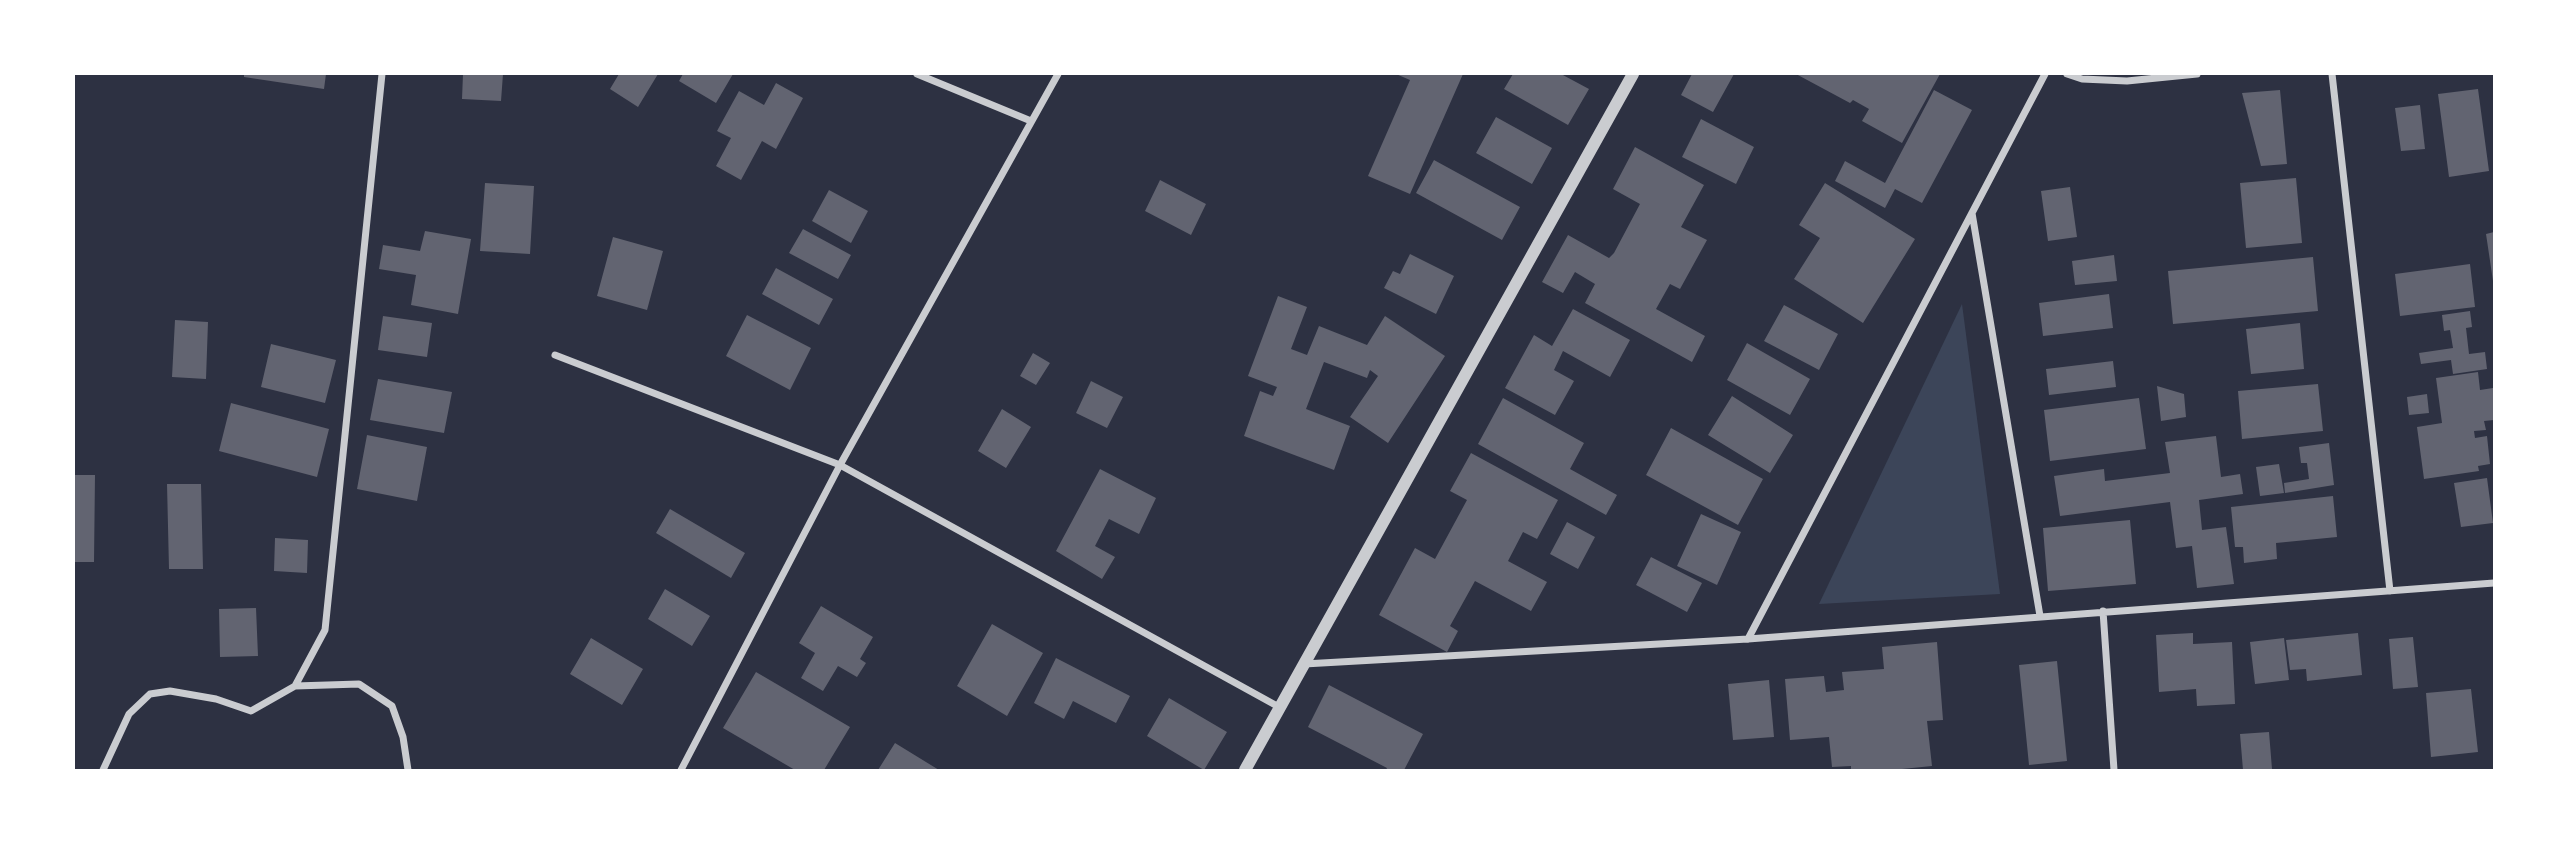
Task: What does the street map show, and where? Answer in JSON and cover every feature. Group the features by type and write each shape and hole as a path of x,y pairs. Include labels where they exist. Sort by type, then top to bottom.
{"street":[{"path":"295,686 325,629 382,74"},
{"path":"917,74 1031,121"},
{"path":"681,771 840,465 1058,74"},
{"path":"1245,771 1633,74"},
{"path":"1748,639 2045,74"},
{"path":"2067,74 2082,79 2127,80 2197,74"},
{"path":"2332,74 2390,591"},
{"path":"1972,212 2040,616"},
{"path":"555,355 840,465 1279,707"},
{"path":"1303,664 1748,639 2494,583"},
{"path":"2103,611 2114,771"},
{"path":"103,771 129,714 150,694 170,691 216,699 251,711 295,686 359,684 392,706 403,737 408,771"}],"shaded area":[{"path":"1962,304 2000,594 1819,604"}],"building":[{"path":"244,74 326,74 324,89 244,77"},
{"path":"463,74 503,74 501,101 462,99"},
{"path":"619,74 658,74 638,107 610,89"},
{"path":"683,74 733,74 716,103 679,81"},
{"path":"1396,74 1463,74 1410,194 1368,176 1410,80"},
{"path":"1513,74 1561,74 1589,89 1568,125 1504,89"},
{"path":"1692,74 1734,74 1713,112 1681,95"},
{"path":"1796,74 1940,74 1902,143 1862,121 1869,109 1853,100 1850,103"},
{"path":"776,83 803,98 776,149 762,141 741,180 716,166 731,138 717,131 739,91 764,105"},
{"path":"2478,89 2489,171 2449,177 2438,94"},
{"path":"1934,90 1972,110 1922,203 1895,189 1885,208 1835,181 1845,161 1885,183"},
{"path":"2280,90 2287,164 2261,166 2242,93"},
{"path":"2420,105 2425,149 2401,151 2395,108"},
{"path":"1496,117 1552,148 1532,184 1476,153"},
{"path":"1701,119 1754,147 1736,184 1682,157"},
{"path":"1635,147 1704,185 1681,227 1707,240 1680,289 1670,284 1656,309 1705,336 1692,362 1585,303 1595,284 1575,272 1563,293 1542,282 1568,235 1609,258 1614,253 1640,204 1613,189"},
{"path":"1434,160 1520,207 1502,240 1416,193"},
{"path":"2296,178 2302,243 2246,248 2240,183"},
{"path":"1160,180 1206,204 1191,235 1145,211"},
{"path":"485,183 534,186 530,254 480,251"},
{"path":"1825,183 1915,239 1863,323 1794,279 1820,238 1799,225"},
{"path":"2070,187 2077,237 2048,241 2041,191"},
{"path":"829,190 868,211 851,243 812,221"},
{"path":"803,229 851,255 838,279 789,253"},
{"path":"425,231 471,239 458,314 411,305 416,275 379,269 383,245 420,251"},
{"path":"2494,232 2494,281 2493,281 2486,234"},
{"path":"613,237 663,251 647,310 597,296"},
{"path":"1410,254 1454,276 1436,314 1384,288 1393,271 1400,274"},
{"path":"2114,255 2117,281 2075,285 2072,261"},
{"path":"2313,257 2318,311 2173,324 2168,271"},
{"path":"2470,264 2475,307 2400,316 2395,274"},
{"path":"776,268 833,299 819,325 762,294"},
{"path":"2109,294 2113,328 2043,336 2039,303"},
{"path":"1278,296 1307,307 1291,349 1307,355 1319,326 1367,345 1385,316 1445,356 1388,443 1350,417 1378,376 1370,370 1367,378 1324,362 1306,409 1350,426 1334,470 1244,436 1260,391 1273,396 1277,387 1248,376"},
{"path":"1784,305 1838,334 1819,370 1764,341"},
{"path":"1573,309 1630,340 1610,377 1563,351 1554,370 1574,381 1555,415 1505,388 1534,335 1552,346"},
{"path":"2470,311 2472,327 2466,328 2469,354 2485,352 2487,369 2453,374 2451,360 2421,364 2419,353 2453,348 2450,330 2444,331 2442,315"},
{"path":"747,315 811,348 790,390 726,356"},
{"path":"383,316 432,323 427,357 378,350"},
{"path":"175,320 208,322 206,379 172,377"},
{"path":"2300,323 2304,369 2251,374 2246,329"},
{"path":"1747,343 1810,379 1790,415 1727,380"},
{"path":"271,344 336,360 325,403 261,387"},
{"path":"1033,353 1050,363 1036,385 1020,376"},
{"path":"2113,361 2116,387 2049,395 2046,369"},
{"path":"2478,372 2480,390 2493,388 2494,420 2484,421 2486,430 2474,431 2475,438 2487,436 2490,464 2478,466 2479,471 2424,479 2417,427 2442,423 2436,378"},
{"path":"378,379 452,392 444,433 370,420"},
{"path":"1091,381 1123,397 1107,428 1076,413"},
{"path":"2318,384 2323,431 2242,439 2238,391"},
{"path":"2157,386 2184,394 2186,417 2161,421"},
{"path":"2427,394 2429,413 2409,415 2407,397"},
{"path":"1732,396 1793,435 1770,473 1708,435"},
{"path":"1503,398 1584,443 1570,469 1617,495 1606,515 1478,444"},
{"path":"2139,398 2146,449 2050,461 2044,410"},
{"path":"231,403 329,429 317,477 219,451"},
{"path":"1002,409 1031,427 1006,468 978,451"},
{"path":"1671,428 1763,479 1738,525 1646,475"},
{"path":"367,435 427,447 417,501 357,489"},
{"path":"2216,436 2221,477 2240,474 2243,494 2199,500 2202,530 2226,527 2234,584 2197,588 2192,546 2176,548 2170,502 2060,516 2054,476 2104,469 2105,481 2170,473 2165,442"},
{"path":"2329,443 2334,485 2285,493 2284,483 2309,479 2307,463 2301,463 2299,447"},
{"path":"1471,453 1558,500 1537,539 1523,532 1508,561 1547,582 1531,611 1475,581 1450,626 1458,631 1447,652 1379,615 1415,548 1435,559 1467,500 1450,491"},
{"path":"2279,464 2284,493 2260,496 2256,467"},
{"path":"1100,469 1156,498 1139,534 1109,519 1095,546 1115,557 1102,579 1056,551"},
{"path":"74,475 95,475 94,562 74,562"},
{"path":"2487,478 2493,523 2461,527 2454,483"},
{"path":"167,484 201,484 203,569 169,569"},
{"path":"2333,496 2337,537 2276,543 2277,559 2244,563 2243,547 2235,547 2231,507"},
{"path":"670,509 745,553 731,578 656,533"},
{"path":"1701,514 1741,532 1717,585 1677,566"},
{"path":"2130,520 2136,584 2048,591 2043,528"},
{"path":"1567,522 1595,537 1578,569 1550,554"},
{"path":"275,538 308,540 307,573 274,571"},
{"path":"1651,557 1702,583 1687,612 1636,585"},
{"path":"665,589 710,616 692,646 648,619"},
{"path":"821,606 873,637 860,659 866,663 857,677 838,666 823,691 801,678 815,653 799,643"},
{"path":"256,608 258,656 220,657 219,609"},
{"path":"992,624 1043,653 1007,716 957,686"},
{"path":"2193,633 2193,644 2232,642 2235,704 2197,706 2196,689 2159,692 2156,635"},
{"path":"2358,633 2362,675 2307,681 2306,669 2290,670 2286,640"},
{"path":"2413,637 2418,687 2393,689 2389,639"},
{"path":"591,638 643,669 622,705 570,674"},
{"path":"2284,638 2289,680 2255,684 2250,642"},
{"path":"1937,642 1943,720 1927,721 1932,766 1892,770 1832,767 1829,737 1790,740 1785,679 1824,676 1826,692 1844,690 1842,672 1884,669 1882,647"},
{"path":"1056,658 1130,696 1116,723 1073,701 1064,719 1034,703"},
{"path":"2057,661 2067,761 2029,765 2019,665"},
{"path":"756,672 850,727 824,770 795,770 723,728"},
{"path":"1769,680 1774,737 1733,740 1728,684"},
{"path":"1329,685 1423,734 1404,770 1386,770 1387,768 1308,727"},
{"path":"2471,689 2478,752 2431,757 2426,693"},
{"path":"1169,698 1227,732 1204,770 1147,736"},
{"path":"2269,732 2272,769 2243,770 2240,734"},
{"path":"895,743 939,770 878,770"}]}
